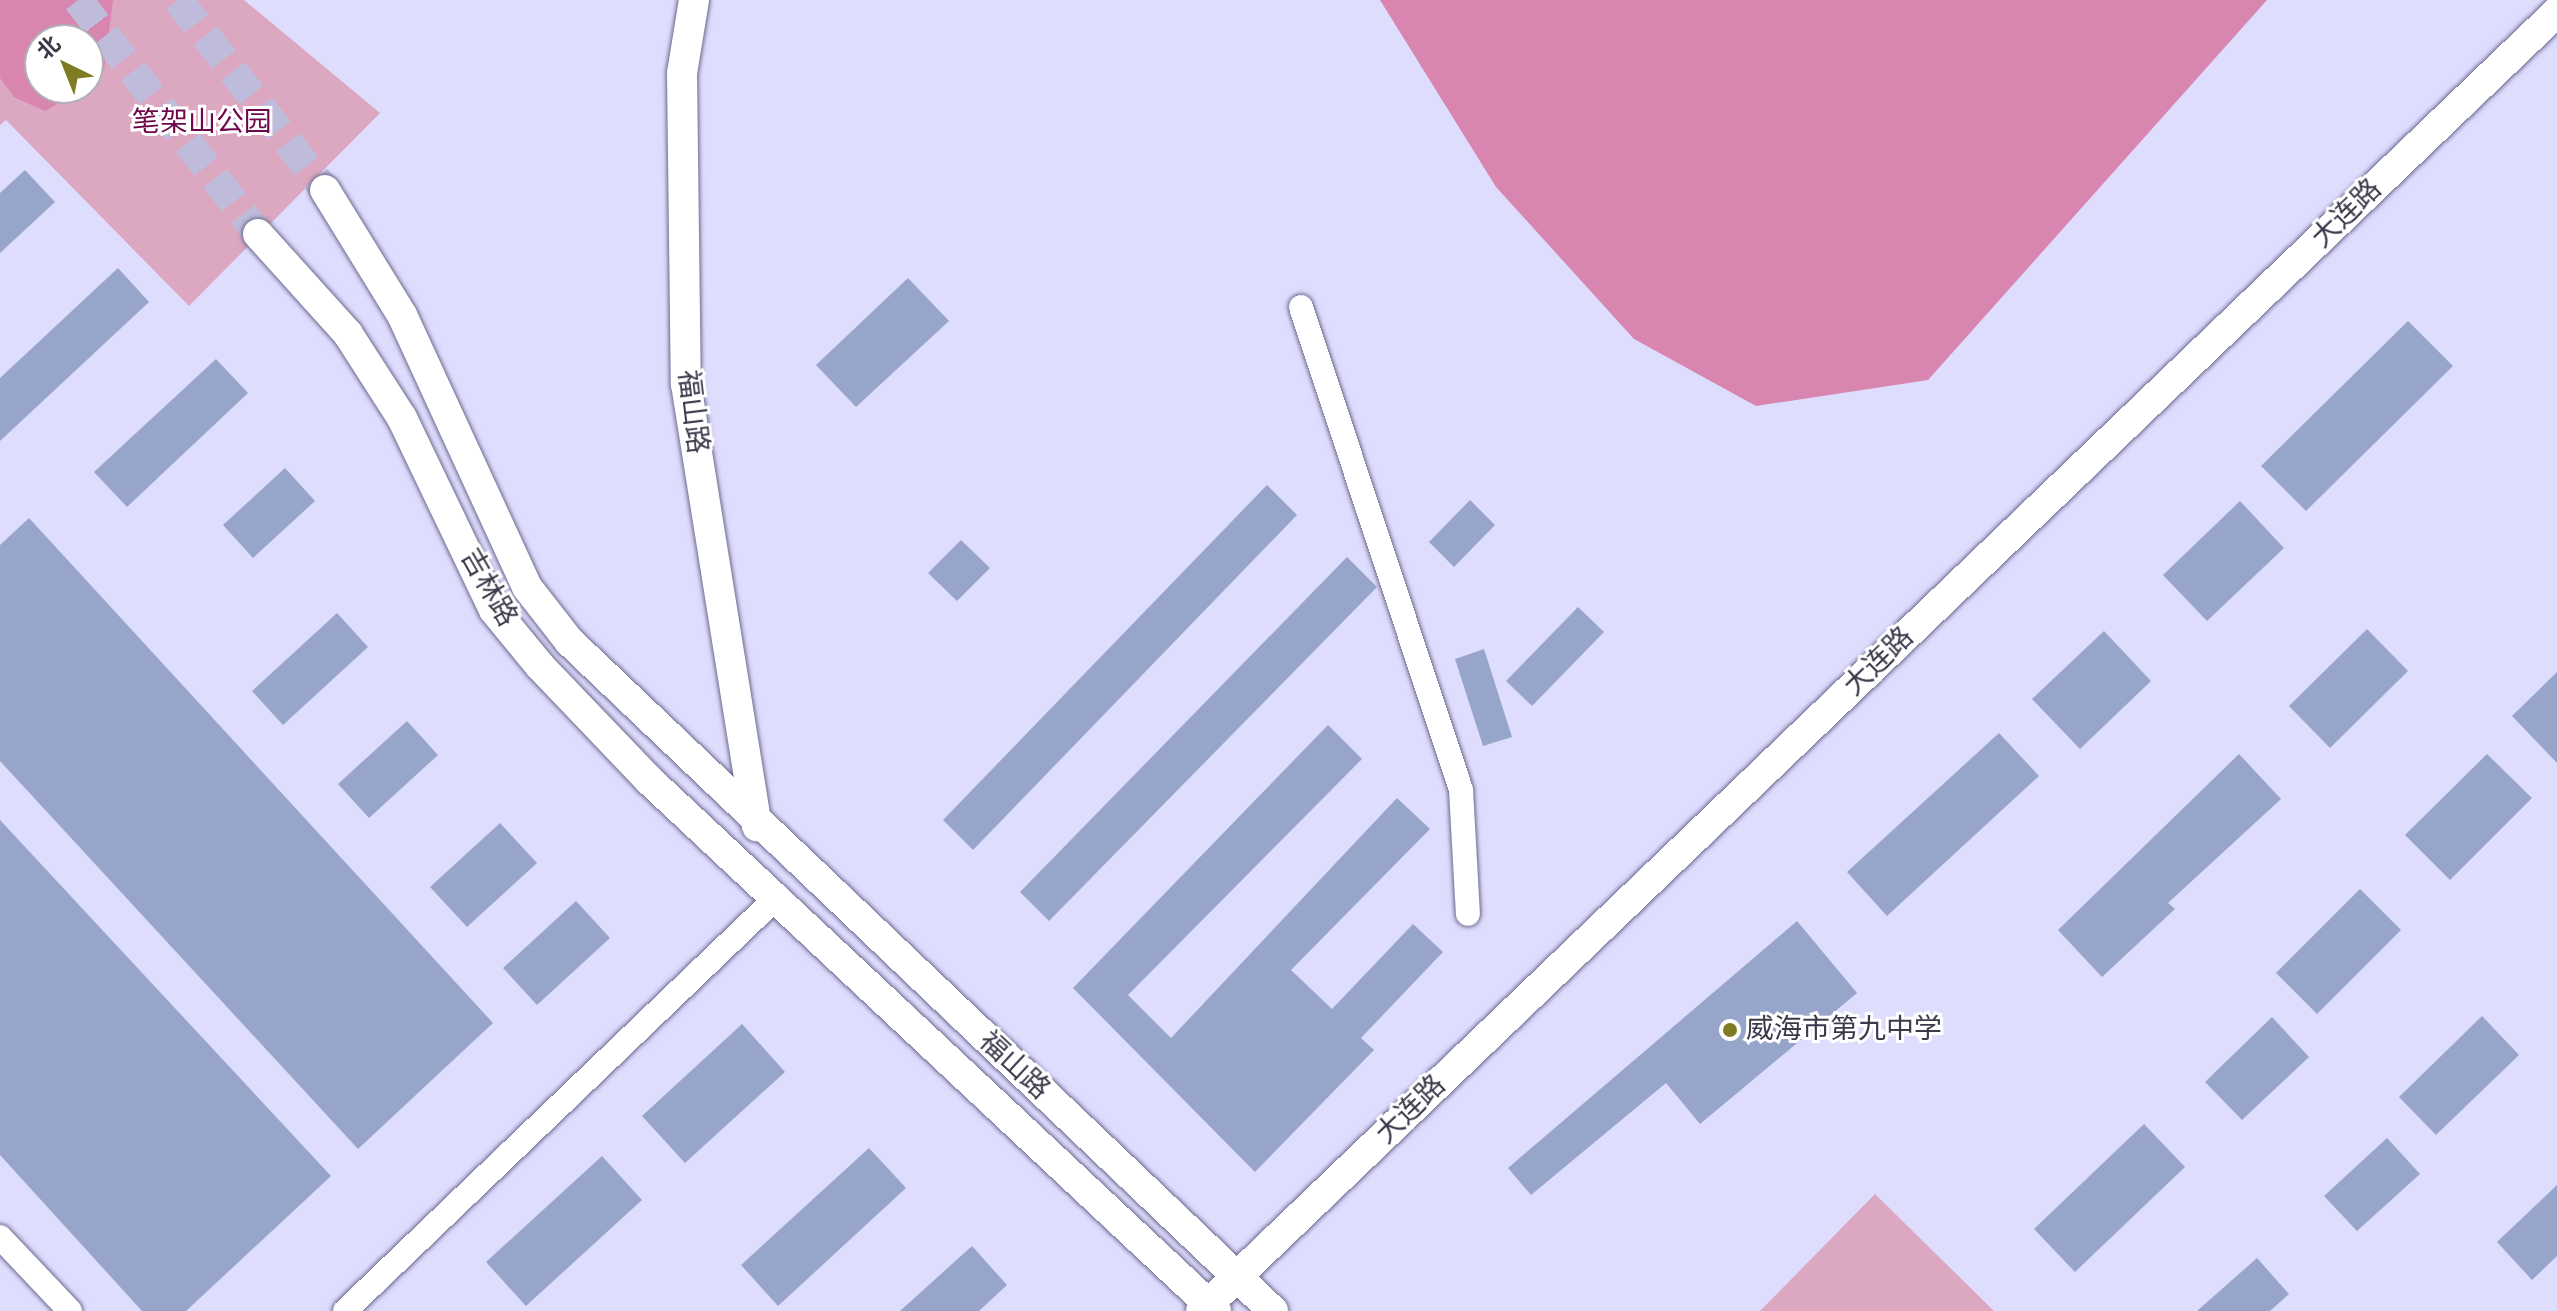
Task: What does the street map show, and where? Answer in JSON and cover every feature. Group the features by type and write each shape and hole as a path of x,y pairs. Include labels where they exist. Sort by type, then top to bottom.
{"main road":[{"name":"福山路","path":"694,0 682,73 686,384 756,821 776,898 1208,1309"},
{"name":"大连路","path":"1208,1309 1237,1277 2557,12"},
{"name":"吉林路","path":"325,190 402,315 527,587 569,641 756,821"},
{"name":"吉林路","path":"258,234 348,334 402,418 494,610 649,780 776,898"},
{"name":"福山路","path":"756,821 1273,1311"}],"street":[{"path":"1301,307 1461,790 1468,914"},
{"path":"345,1311 776,898"},
{"path":"0,1237 70,1311"}],"green space":[{"name":"笔架山公园","path":"0,0 244,0 380,113 189,306 6,120 0,125"},
{"path":"1875,1194 1994,1311 1760,1311"}],"shaded area":[{"path":"0,0 113,0 104,70 104,24 24,24 24,102 14,97 0,78"},
{"path":"1380,0 2267,0 1928,380 1756,406 1634,339 1496,187"},
{"path":"30,104 57,104 45,111"}],"building":[{"path":"25,170 55,202 0,253 0,193"},
{"path":"118,268 149,302 0,441 0,378"},
{"path":"908,278 949,321 856,407 816,365"},
{"path":"2408,321 2453,366 2306,511 2261,466"},
{"path":"216,359 248,393 127,507 94,472"},
{"path":"285,468 315,501 253,558 223,525"},
{"path":"1267,485 1297,515 973,850 943,820"},
{"path":"1470,500 1495,525 1454,567 1429,542"},
{"path":"2240,501 2284,548 2207,621 2163,575"},
{"path":"29,518 493,1023 358,1149 0,761 0,545"},
{"path":"961,540 990,568 957,601 928,573"},
{"path":"1347,557 1377,587 1049,921 1020,892"},
{"path":"1578,607 1604,632 1532,706 1506,681"},
{"path":"337,613 368,647 283,725 252,691"},
{"path":"2367,629 2408,671 2330,748 2289,706"},
{"path":"2104,631 2151,681 2080,749 2032,699"},
{"path":"1484,649 1512,737 1483,746 1455,659"},
{"path":"2557,672 2557,763 2512,716"},
{"path":"407,721 438,755 369,818 338,784"},
{"path":"1328,725 1362,759 1128,995 1171,1038 1397,798 1430,829 1291,970 1332,1009 1413,924 1443,952 1361,1038 1374,1050 1255,1172 1073,988"},
{"path":"1999,733 2039,776 1887,916 1847,872"},
{"path":"2239,754 2281,799 2168,903 2175,909 2102,977 2058,930"},
{"path":"2487,754 2532,798 2450,880 2405,835"},
{"path":"0,820 331,1176 186,1311 142,1311 0,1155"},
{"path":"500,823 537,863 467,927 430,887"},
{"path":"2360,889 2401,930 2317,1014 2276,973"},
{"path":"576,901 610,938 537,1005 503,968"},
{"path":"1797,921 1857,993 1700,1124 1666,1083 1531,1195 1508,1168"},
{"path":"2482,1016 2519,1055 2436,1135 2399,1097"},
{"path":"2272,1017 2309,1057 2242,1120 2205,1082"},
{"path":"742,1024 785,1072 685,1163 642,1116"},
{"path":"2144,1124 2185,1167 2075,1272 2034,1229"},
{"path":"2387,1138 2420,1174 2357,1231 2324,1196"},
{"path":"869,1148 906,1188 778,1306 741,1265"},
{"path":"602,1156 642,1200 526,1306 486,1262"},
{"path":"2557,1185 2557,1256 2532,1280 2497,1242"},
{"path":"972,1246 1007,1285 979,1311 900,1311"},
{"path":"2257,1258 2289,1294 2270,1311 2197,1311"}],"tunnel":[{"path":"78,0 258,234"},
{"path":"178,0 325,190"}],"place":[{"name":"威海市第九中学","path":"1730,1030"}]}
